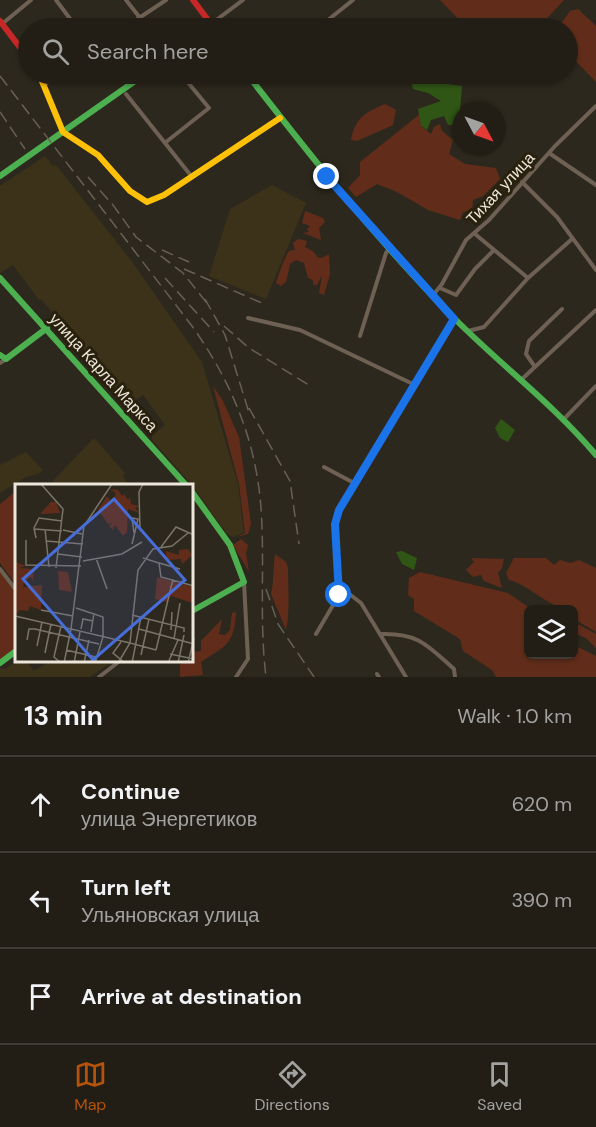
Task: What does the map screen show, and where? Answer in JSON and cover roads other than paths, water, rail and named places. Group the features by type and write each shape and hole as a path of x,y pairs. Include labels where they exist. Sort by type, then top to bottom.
{"main road":[{"path":"193,0 205,18"},
{"path":"1,22 18,45"},
{"path":"45,84 60,128 98,155 141,200 157,199 280,118"},
{"path":"0,176 131,84"},
{"path":"254,84 327,177 454,319 564,419 596,455"},
{"name":"улица Карла Маркса","path":"0,278 185,484"},
{"path":"2,359 47,328"},
{"path":"194,495 226,540 239,565 243,582 194,610"},
{"path":"0,663 15,652"}],"street":[{"path":"1,22 31,0"},
{"path":"56,0 70,18"},
{"path":"126,0 140,17 166,0"},
{"path":"222,18 243,0"},
{"path":"330,18 353,0"},
{"path":"166,142 209,108 189,84"},
{"path":"126,93 192,177"},
{"name":"Тихая улица","path":"434,294 440,288 457,252 466,240 475,234 549,153 596,106"},
{"path":"549,153 596,185"},
{"path":"522,182 557,217 596,270"},
{"path":"475,234 528,278"},
{"path":"467,331 484,327 528,278 572,239"},
{"path":"360,336 386,253 391,246"},
{"path":"440,288 456,296 475,269 493,251"},
{"path":"535,367 526,354 529,341 562,309"},
{"path":"521,380 596,310"},
{"path":"248,318 300,330 415,385"},
{"path":"316,634 339,595 335,524 339,510 454,319"},
{"path":"564,419 596,386"},
{"path":"324,467 354,483"},
{"path":"0,569 15,590"},
{"path":"236,677 248,659 243,582"},
{"path":"338,585 361,603 382,634 406,677"},
{"path":"382,634 406,633 427,646 454,669 455,677"},
{"path":"99,677 118,662"}],"railway":[{"path":"0,76 192,326 230,390 247,435 258,483 262,529 263,634 266,677"},
{"path":"0,112 25,149"},
{"path":"88,177 113,205 136,237 183,273 210,307"},
{"path":"162,250 189,262"},
{"path":"184,269 264,304"},
{"path":"165,278 214,332"},
{"path":"205,299 225,335 250,416"},
{"path":"224,326 249,348 312,387"},
{"path":"249,408 290,481 299,544"},
{"path":"266,589 278,624 314,677"}]}
